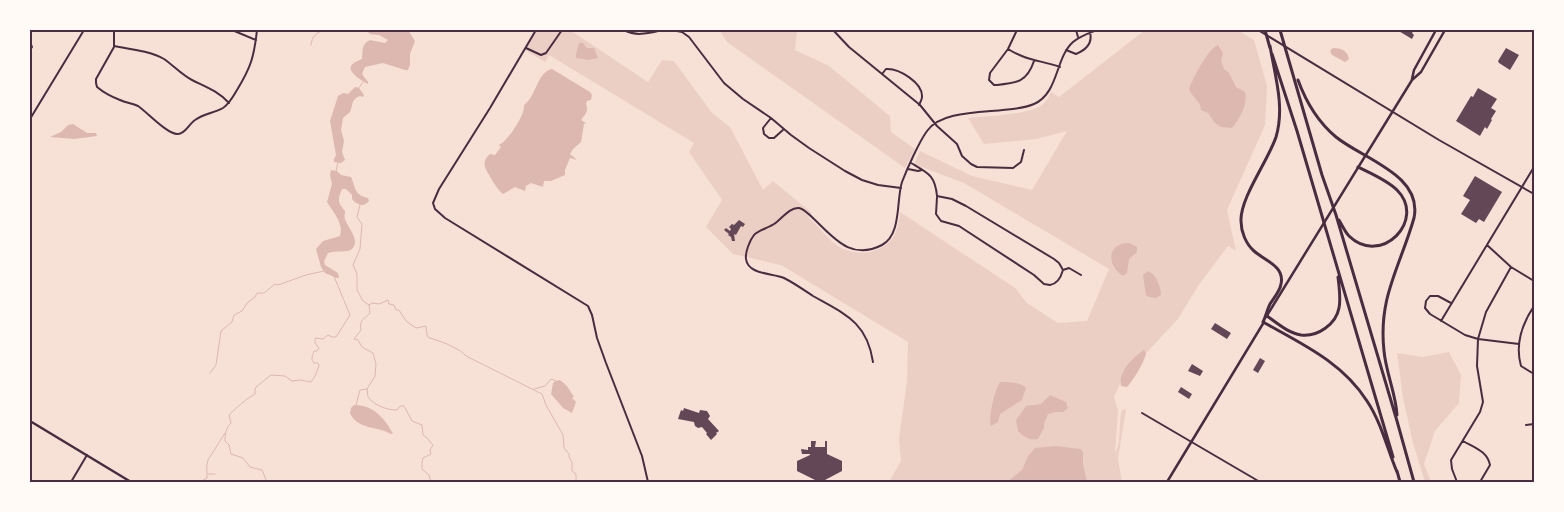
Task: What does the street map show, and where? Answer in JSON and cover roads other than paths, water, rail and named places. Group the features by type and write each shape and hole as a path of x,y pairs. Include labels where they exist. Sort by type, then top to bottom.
{"highway":[{"path":"1265,30 1280,73 1400,482"},
{"path":"1280,30 1414,482"},
{"path":"1270,46 1279,104 1277,131 1268,156 1244,205 1241,219 1242,233 1248,244 1275,266 1281,275 1280,288 1263,322 1323,356 1353,382 1372,410 1397,472"},
{"path":"1288,54 1306,99 1316,115 1337,138 1401,179 1412,193 1415,208 1413,222 1387,294 1383,320 1384,357 1397,411 1397,421"},
{"path":"1336,215 1349,236 1366,246 1378,246 1388,242 1397,236 1405,224 1406,209 1400,194 1392,186 1358,167"},
{"path":"1267,316 1288,330 1300,335 1325,328 1336,316 1340,307 1336,264"}],"main road":[{"path":"1412,80 1414,70 1436,30"},
{"path":"1167,482 1358,167 1412,80 1421,72 1445,30"},
{"path":"1422,56 1428,59"},
{"path":"30,421 131,482"}],"street":[{"path":"30,119 84,30"},
{"path":"114,30 114,46 96,79 97,87 120,100 140,108 173,133 179,134 192,121 229,103 251,66 258,30"},
{"path":"232,30 256,40"},
{"path":"536,30 490,108 440,186 433,203 435,209 444,218 588,306 597,338 642,456 648,482"},
{"path":"525,47 541,56 546,53 562,30"},
{"path":"624,30 639,34 663,30"},
{"path":"672,30 689,36 718,77 728,87 809,148 854,176 878,186 901,188"},
{"path":"833,30 849,47 919,105 934,123 958,144 962,156 977,167 1013,168 1021,162 1024,150"},
{"path":"1017,30 1008,49 990,73 989,80 994,85 1011,84 1024,79 1034,61"},
{"path":"1076,30 1078,38"},
{"path":"873,362 872,350 866,335 849,317 784,278 758,271 746,262 745,257 751,239 756,233 774,224 796,208 811,216 846,247 863,250 882,245 888,240 894,229 902,183 927,130 934,123 943,118 1035,104 1045,96 1060,67 1066,50 1078,38 1097,30"},
{"path":"1258,30 1439,140 1534,194"},
{"path":"1066,50 1076,54 1089,46 1092,38 1090,32"},
{"path":"30,42 32,47 30,50"},
{"path":"114,46 162,58 191,80 208,87 229,103"},
{"path":"1008,49 1022,57 1060,67"},
{"path":"882,74 886,69 891,69 909,77 915,82 922,93 919,105"},
{"path":"771,118 764,128 764,134 769,138 774,138 784,129"},
{"path":"911,163 930,175 934,180 937,196 936,214 941,221 959,226 1034,275 1044,284 1050,286 1057,282 1063,270 1054,259 966,206 952,199 937,196"},
{"path":"1441,320 1534,167"},
{"path":"908,169 922,170"},
{"path":"1487,245 1511,267 1534,281"},
{"path":"1457,482 1451,460 1480,412 1483,402 1477,366 1478,339 1486,312 1511,267"},
{"path":"1063,270 1069,268 1081,275"},
{"path":"1451,304 1438,296 1430,296 1426,301 1425,308 1430,314 1466,335 1478,339 1519,344"},
{"path":"1534,306 1521,334 1518,355 1520,366 1534,374"},
{"path":"1142,413 1260,482"},
{"path":"1526,425 1534,424"},
{"path":"1463,441 1482,452 1488,458 1490,465 1480,482"},
{"path":"71,482 87,456"}],"waterway":[{"path":"311,45 315,35 324,30"},
{"path":"359,88 363,82"},
{"path":"336,171 338,162"},
{"path":"360,205 357,217 362,224 360,249 353,265 357,274 357,290 363,301 369,305 372,303 379,304 388,300 389,304 394,305 406,321 416,328 426,326 429,338 455,348 466,356 542,394 563,435 564,448 572,462 572,471 576,474 576,482"},
{"path":"210,373 216,365 221,331 232,322 234,315 242,311 257,293 264,293 275,284 278,285 324,271"},
{"path":"267,482 262,470 250,467 243,458 231,454 229,445 225,441 227,429 231,423 229,415 255,394 256,387 271,375 285,376 292,381 311,382 319,365 312,360 314,351 317,351 319,348 315,343 315,338 323,339 328,335 336,337 350,315 333,274"},
{"path":"369,305 370,313 361,322 361,330 354,339 358,340 362,347 373,353 376,364 375,376 367,389 368,397 377,405 389,409 397,410 400,406 404,406 412,421 422,425 423,435 433,445 430,450 431,454 423,458 422,463 422,469 429,475 431,482"},
{"path":"534,389 545,386 551,379 556,381"},
{"path":"356,405 360,390 367,389"},
{"path":"202,482 207,478 208,460 225,433"},
{"path":"208,474 215,474"}]}
